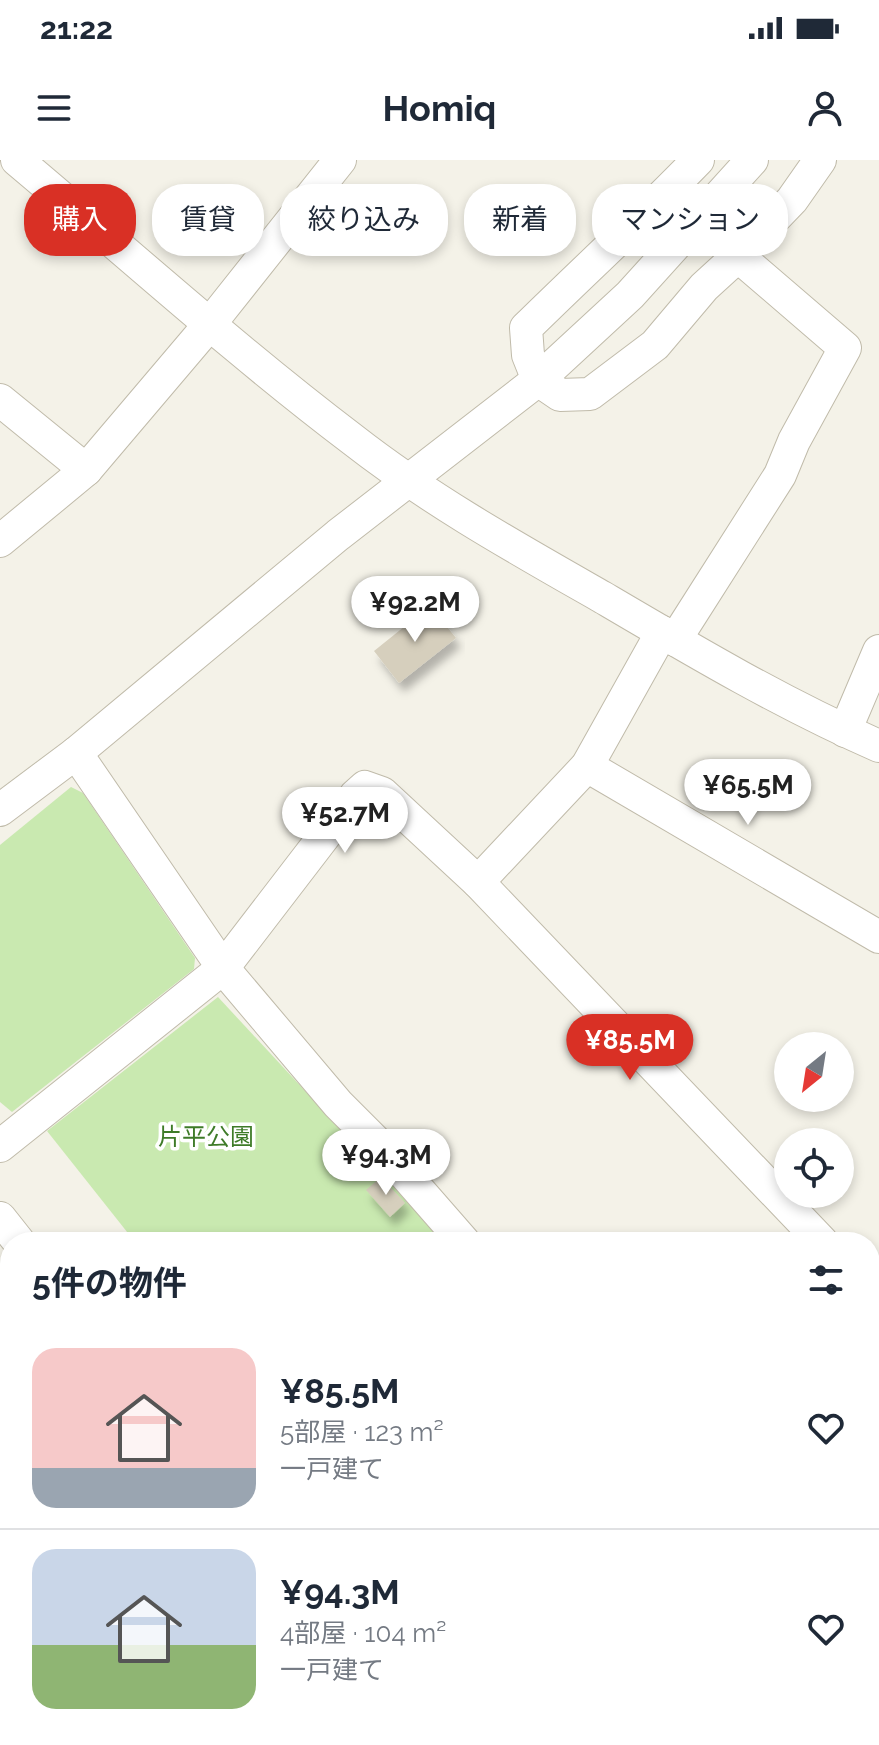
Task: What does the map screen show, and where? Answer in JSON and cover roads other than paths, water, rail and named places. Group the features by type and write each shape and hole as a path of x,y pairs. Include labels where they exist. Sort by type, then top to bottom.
{"street":[{"path":"17,160 209,325 353,440 456,513 668,636 845,731 879,746"},
{"path":"0,541 86,470 209,325 340,160"},
{"path":"478,882 587,766 668,636 780,475 794,441 845,348 738,256 704,287 655,345 590,394 560,395 538,380 528,355 526,328 586,268 634,226 698,160"},
{"path":"0,810 76,753 338,535 538,380 630,295 752,160"},
{"path":"788,204 820,160"},
{"path":"0,400 86,470"},
{"path":"845,731 879,651"},
{"path":"76,753 223,968 338,1104 381,1147 455,1232"},
{"path":"587,766 879,937"},
{"path":"0,1146 223,968 365,787 382,793 478,882 812,1232"}],"park label":[{"name":"片平公園","path":"206,1137"}]}
